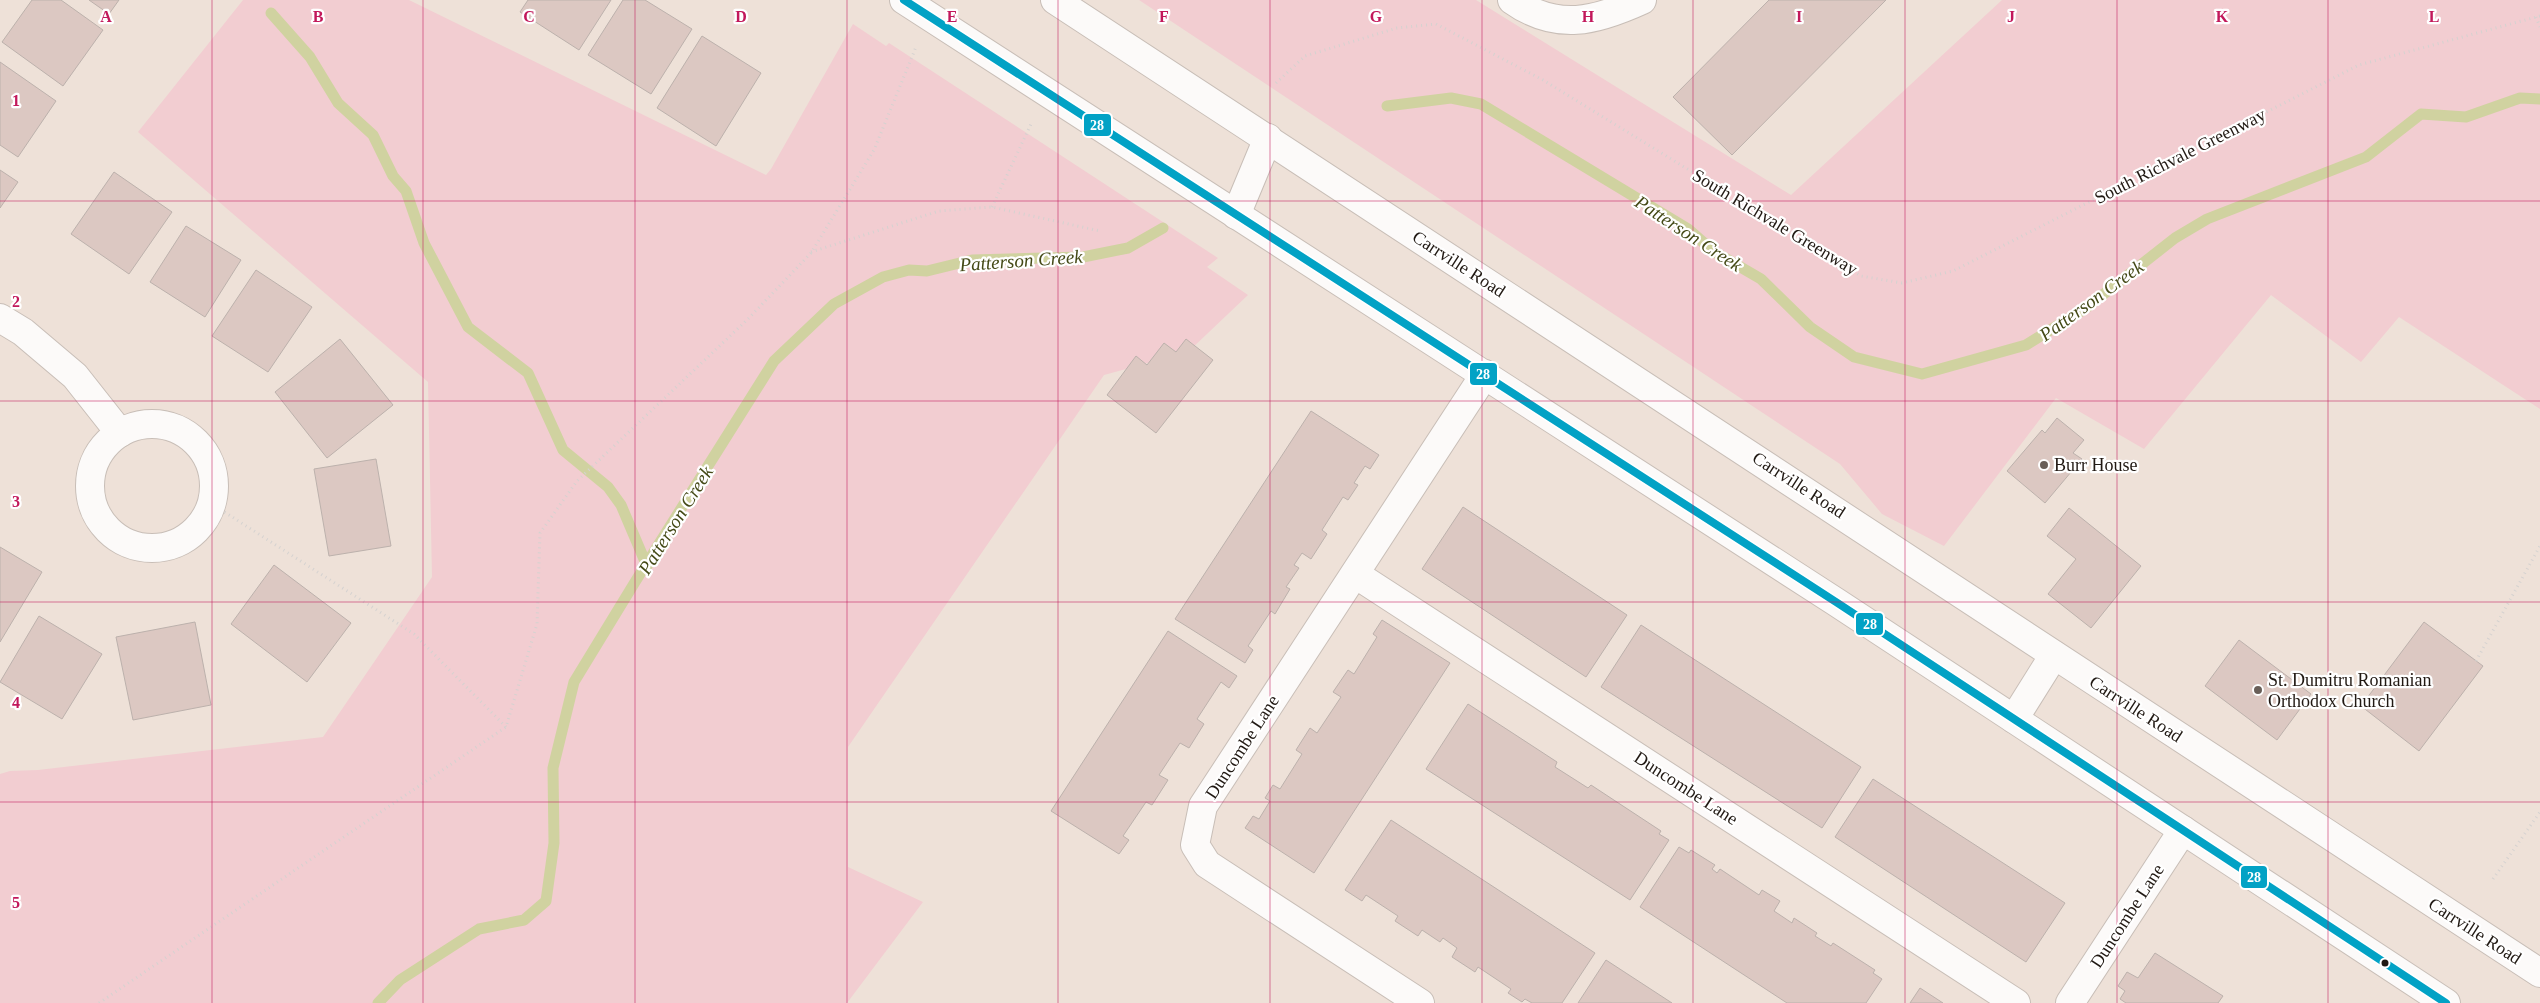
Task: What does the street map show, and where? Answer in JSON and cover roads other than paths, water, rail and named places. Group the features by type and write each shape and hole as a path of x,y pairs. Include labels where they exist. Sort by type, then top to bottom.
{"main road":[{"path":"904,0 1485,374 2446,1003"},
{"name":"Carrville Road","path":"1055,0 1886,542 2054,655 2540,973"},
{"path":"1512,0 1528,11 1566,22 1611,14 1642,0"},
{"path":"1236,215 1268,138"},
{"path":"0,318 23,332 75,376 120,433"},
{"name":"Duncombe Lane","path":"1420,1003 1207,864 1195,845 1203,806 1485,374"},
{"path":"161,425 181,431 198,444 210,462 215,483 212,504 204,522 190,536 172,545 152,548 133,545 115,536 101,521 92,503 90,483 98,458 105,446 120,433 140,426 161,425"},
{"name":"Duncombe Lane","path":"1355,574 2016,1003"},
{"path":"2014,719 2054,655"},
{"name":"Duncombe Lane","path":"2070,1003 2183,830"}],"waterway":[{"path":"271,13 310,57 338,103 373,135 393,176 406,191 424,243 468,327 528,373 563,450 608,487 621,505 647,566"},
{"name":"Patterson Creek","path":"1387,106 1451,98 1481,104 1688,229 1713,251 1761,279 1810,327 1854,357 1922,374 2026,345 2086,308 2175,238 2207,219 2366,157 2421,114 2466,117 2520,98 2540,99"},
{"name":"Patterson Creek","path":"378,1003 400,980 479,929 524,920 546,901 554,843 553,768 574,682 774,361 834,304 883,277 909,270 927,271 972,260 1083,257 1128,248 1163,228"}],"place":[{"name":"Burr House","path":"2044,465"},
{"name":"St. Dumitru Romanian Orthodox Church","path":"2258,690"}]}
